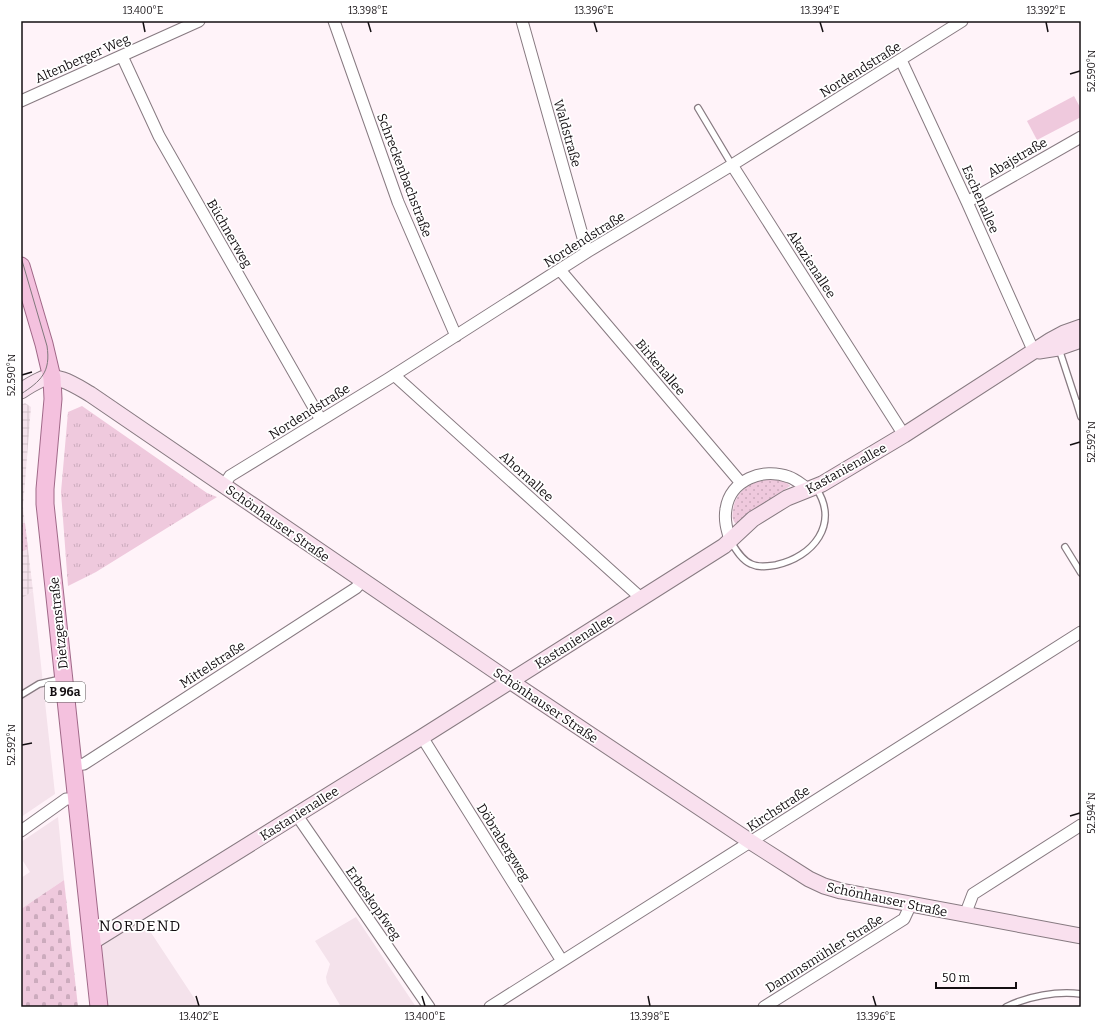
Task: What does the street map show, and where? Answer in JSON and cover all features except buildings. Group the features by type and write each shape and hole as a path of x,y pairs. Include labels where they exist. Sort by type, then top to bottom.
{"main road":[{"name":"Dietzgenstraße","path":"21,266 44,344 52,378 45,504 99,1007"}],"street":[{"name":"Altenberger Weg","path":"21,100 199,21"},
{"name":"Schreckenbachstraße","path":"334,21 398,202 456,336"},
{"name":"Waldstraße","path":"522,21 587,252"},
{"name":"Nordendstraße","path":"224,485 230,476 394,375 587,252 732,165 962,21"},
{"name":"Büchnerweg","path":"122,56 159,136 321,420"},
{"name":"Eschenallee","path":"901,60 967,202 1034,352"},
{"name":"Abajstraße","path":"967,202 1081,137"},
{"name":"Akazienallee","path":"732,165 904,435"},
{"name":"Birkenallee","path":"560,270 741,483"},
{"name":"Kastanienallee","path":"92,942 422,737 724,546 752,519 787,498 812,489 904,435 1057,336 1081,327"},
{"name":"Kastanienallee","path":"1034,352 1058,348 1081,340"},
{"name":"Ahornallee","path":"394,375 642,598"},
{"path":"21,391 41,379 52,378"},
{"name":"Schönhauser Straße","path":"52,378 71,383 90,394 510,681 809,879 824,886 841,891 1081,936"},
{"path":"730,540 726,526 727,502 731,494 741,483 761,474 777,474 790,477 812,489"},
{"name":"Mittelstraße","path":"73,765 84,764 356,588 362,580"},
{"name":"Kirchstraße","path":"490,1007 1081,632"},
{"name":"Döbrabergweg","path":"422,737 562,961"},
{"path":"21,831 66,800 76,799"},
{"name":"Erbeskopfweg","path":"296,814 429,1007"},
{"path":"965,915 973,894 1081,825"},
{"name":"Dammsmühler Straße","path":"764,1007 904,919 911,904"}],"lane":[{"name":"Akazienallee","path":"698,108 732,165"},
{"path":"1058,348 1079,403 1081,417"},
{"path":"730,540 745,561 762,567 781,564 801,554 815,542 826,519 824,503 812,489"},
{"path":"1065,547 1081,573"},
{"path":"21,695 39,684 64,679"},
{"path":"1006,1007 1042,996 1081,994"}],"shaded area":[{"path":"25,403 31,407 23,507 33,591 21,599 21,405"},
{"path":"33,591 55,794 21,817 21,599"},
{"path":"58,817 64,880 21,909 21,878 30,872 21,858 21,842"},
{"path":"356,917 416,1007 341,1007 327,983 326,977 330,964 315,941"},
{"path":"142,919 200,1007 108,1007 100,946"}],"green space":[{"path":"1074,96 1081,109 1081,117 1037,140 1027,121"},
{"path":"82,406 207,493 217,497 96,572 68,586 61,492 68,412"},
{"path":"768,479 775,479 787,483 790,486 735,523 732,516 735,503 742,491 753,483"},
{"path":"25,523 28,549 21,552 21,524"},
{"path":"64,880 78,1007 21,1007 21,909"}],"tram line":[{"path":"21,257 47,346 48,355 46,369 43,375 34,385 21,394"}],"district":[{"name":"NORDEND","path":"140,926"}]}
